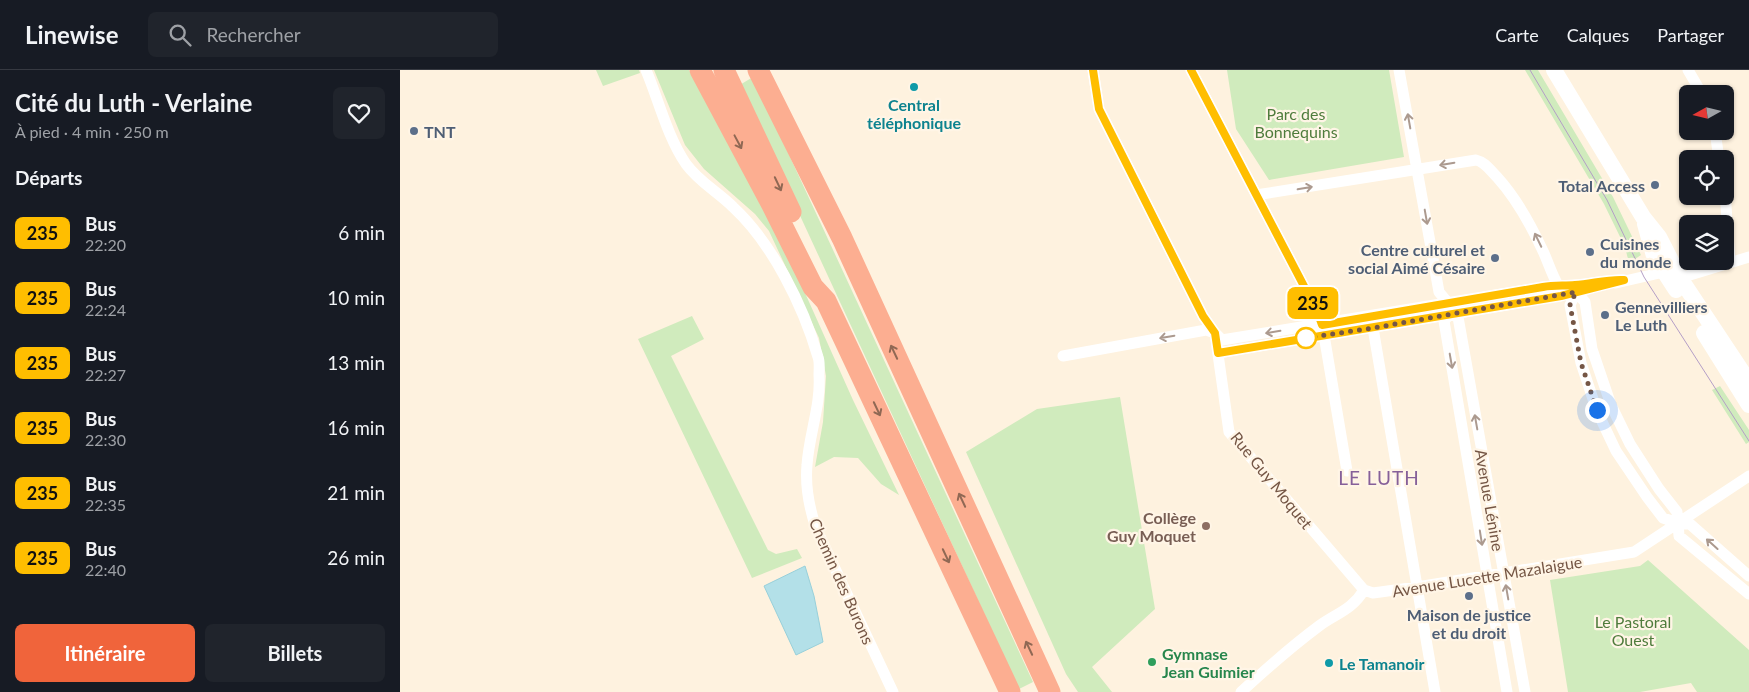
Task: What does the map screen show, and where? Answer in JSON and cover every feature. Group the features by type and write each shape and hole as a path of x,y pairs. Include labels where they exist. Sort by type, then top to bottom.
{"highway":[{"path":"700,70 772,205 813,287 826,301 1010,692"},
{"path":"724,70 824,283 826,301"},
{"path":"758,70 842,238 1050,692"},
{"path":"768,91 773,74 771,70"}],"main road":[{"path":"1554,70 1643,217 1659,237 1680,278 1746,372"},
{"path":"1643,217 1654,256 1749,405"}],"street":[{"name":"Chemin des Burons","path":"646,70 674,144 686,164 700,180 733,206 758,233 784,275 806,323 819,359 820,386 819,402 806,464 806,492 810,509 816,528 893,692"},
{"path":"1093,70 1099,109 1203,316 1222,340 1323,330 1373,328 1448,309 1558,285 1576,288 1585,302 1592,349 1611,405 1630,444 1677,512 1679,536 1749,594"},
{"path":"1191,70 1317,311 1323,330 1347,471"},
{"path":"1399,70 1439,292 1448,309"},
{"path":"1688,70 1697,85"},
{"path":"1256,195 1476,160 1483,162 1521,208 1544,252 1551,273 1558,285"},
{"path":"1734,261 1749,257"},
{"path":"1218,353 1323,330 1576,288 1612,280 1624,280 1664,272 1680,278 1705,270"},
{"name":"Avenue Lénine","path":"1507,692 1444,322 1448,309 1458,317 1525,692"},
{"path":"1373,328 1434,692"},
{"path":"1063,356 1206,330 1215,333"},
{"name":"Rue Guy Moquet","path":"1215,333 1229,432 1364,590"},
{"name":"Avenue Lucette Mazalaigue","path":"1364,590 1373,593 1417,587 1634,552 1749,476"},
{"path":"1678,523 1690,524 1749,576"},
{"path":"1241,692 1319,626 1351,606 1358,600 1364,590"}],"green space":[{"path":"596,70 639,70 640,73 603,86"},
{"path":"654,70 689,70 775,226 853,400 899,495 881,484 858,458 834,457 815,467 823,422 826,376 819,338 769,231 755,214 704,169 685,145"},
{"name":"Parc des Bonnequins","path":"1227,70 1389,70 1404,157 1269,180 1236,129"},
{"path":"1525,70 1538,70 1613,197 1641,255 1629,263 1625,247 1604,204"},
{"path":"753,77 1033,682 1019,689 784,181 738,86"},
{"path":"692,316 704,339 671,356 768,550 776,554 797,549 802,558 752,578 638,339"},
{"path":"1720,386 1749,430 1749,442 1746,444 1712,390"},
{"path":"1120,397 1155,609 1092,667 1112,692 1078,692 1066,674 966,452 1037,409"},
{"name":"Le Pastoral Ouest","path":"1648,560 1749,650 1749,692 1697,692 1691,683 1640,692 1568,692 1550,580 1640,566"}],"water":[{"path":"805,566 814,596 823,642 796,655 764,586"}],"tram line":[{"path":"1530,70 1607,200 1644,277 1749,441"}],"bus line":[{"name":"235","path":"1093,70 1099,109 1203,316 1215,333 1218,353 1561,296 1624,280 1543,287 1322,325 1317,311 1191,70"}],"place":[{"name":"Central téléphonique","path":"914,87"},
{"name":"TNT","path":"414,131"},
{"name":"Total Access","path":"1655,185"},
{"name":"Cuisines du monde","path":"1590,252"},
{"name":"Centre culturel et social Aimé Césaire","path":"1495,258"},
{"name":"Gennevilliers Le Luth","path":"1605,315"},
{"name":"Collège Guy Moquet","path":"1206,526"},
{"name":"Maison de justice et du droit","path":"1469,596"},
{"name":"Gymnase Jean Guimier","path":"1152,662"},
{"name":"Le Tamanoir","path":"1329,663"}],"district":[{"name":"LE LUTH","path":"1379,477"}],"route":[{"path":"1306,338 1576,292 1570,305 1581,363 1597,410"}]}
